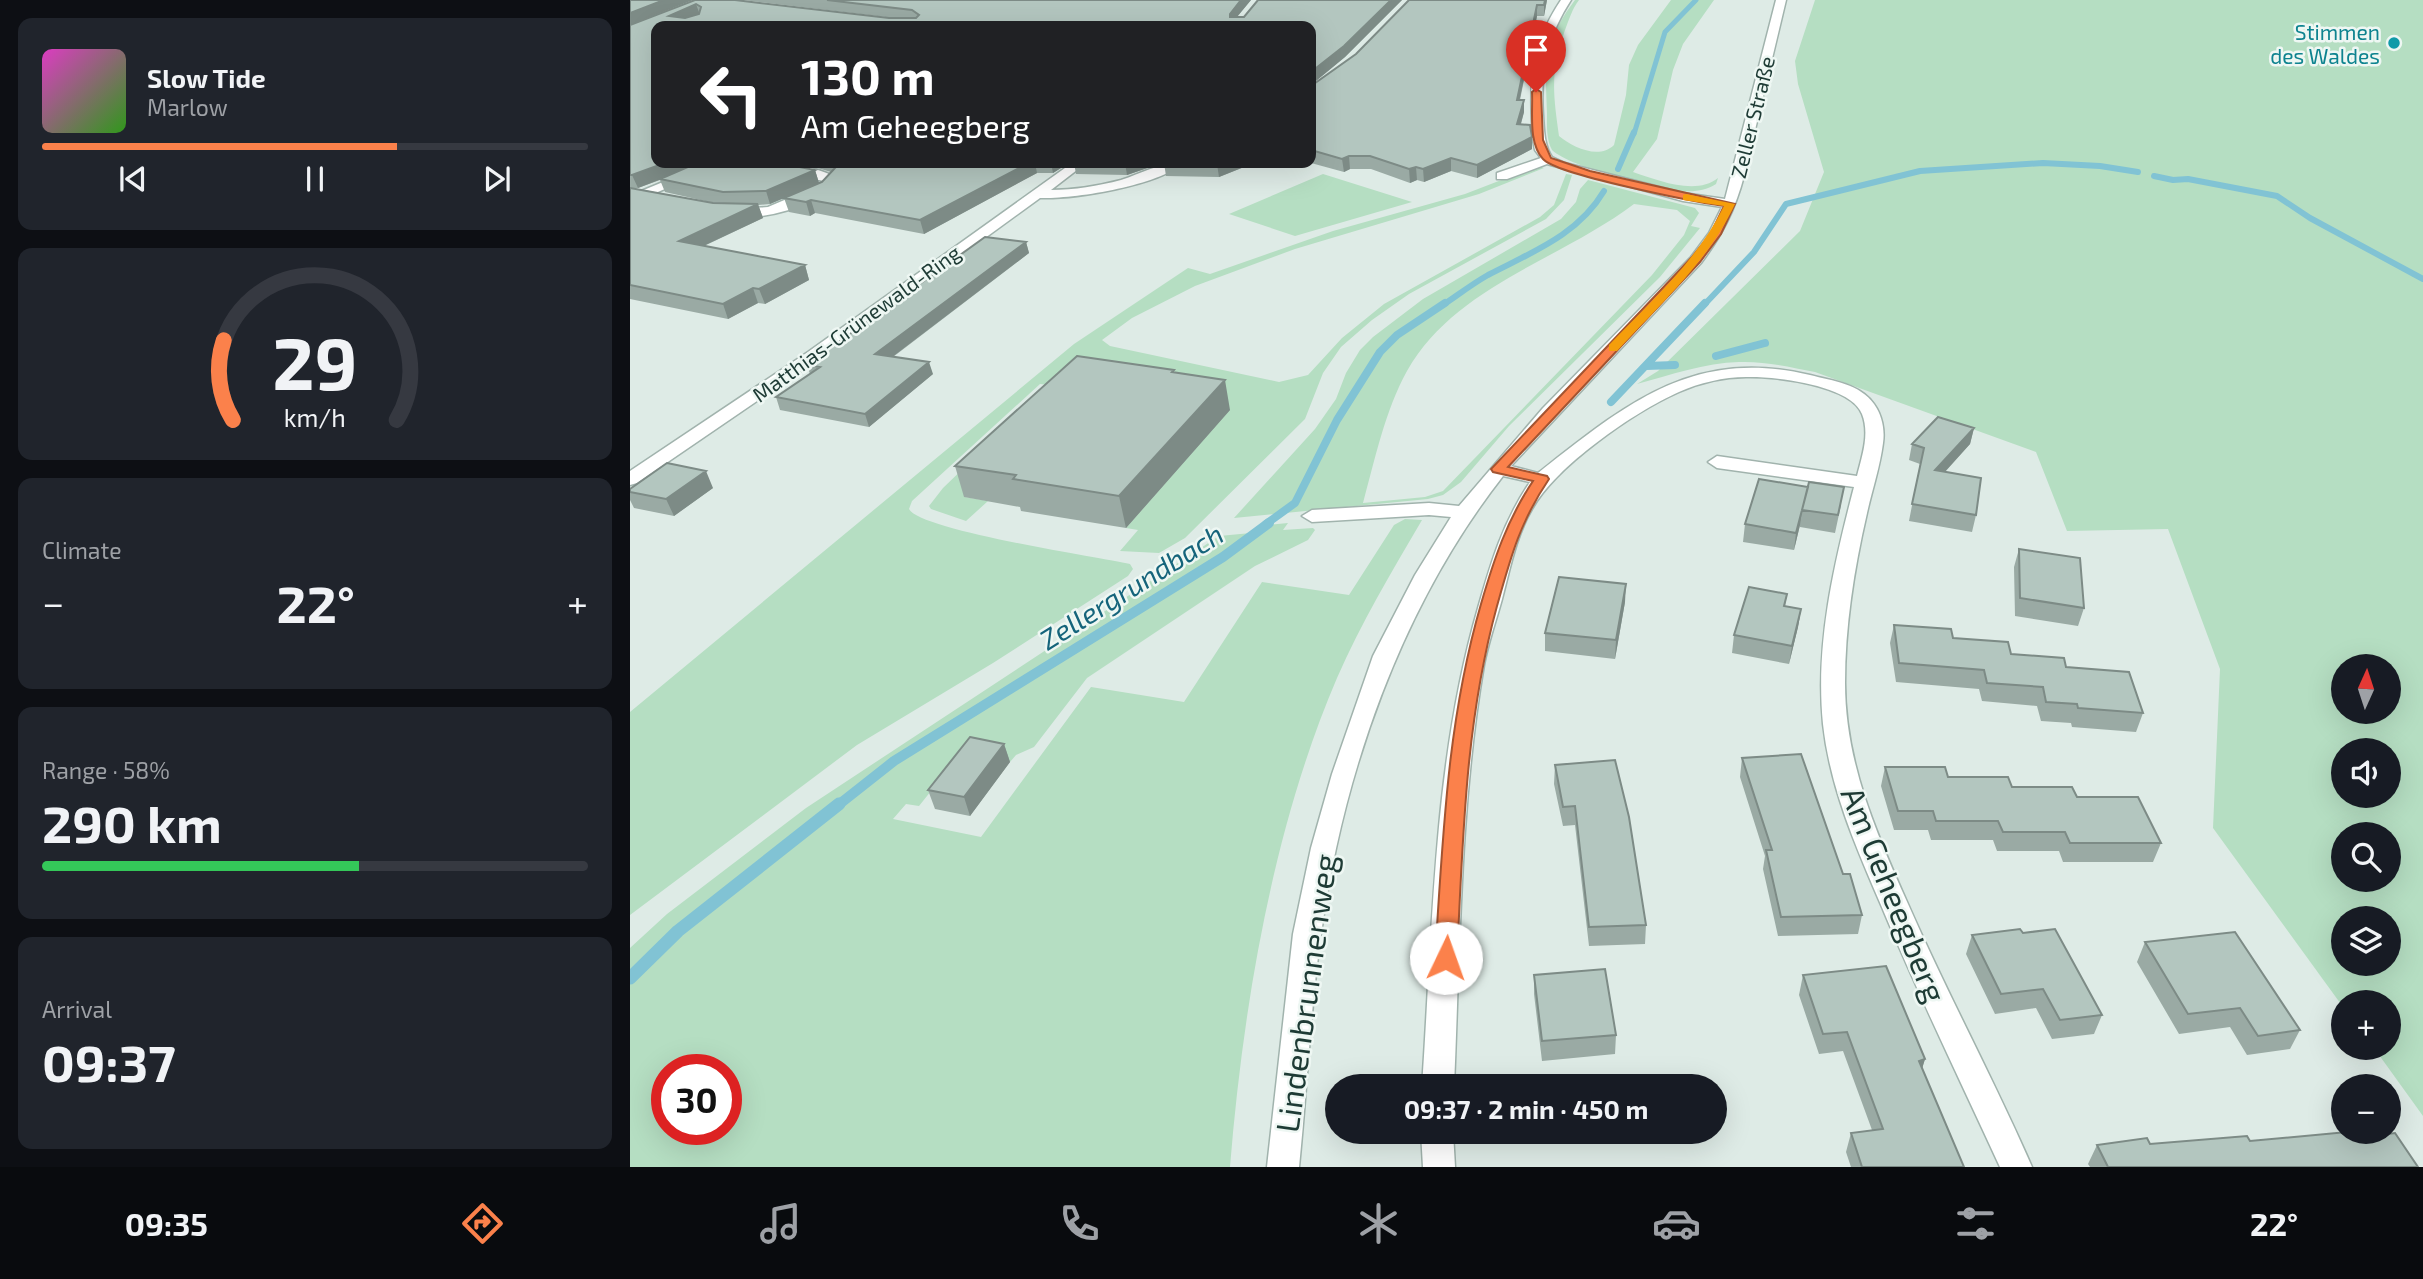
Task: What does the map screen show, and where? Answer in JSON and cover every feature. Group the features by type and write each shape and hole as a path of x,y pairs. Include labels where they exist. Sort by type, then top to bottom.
{"street":[{"path":"1566,0 1541,43 1537,62 1539,140 1541,150 1548,160 1574,170 1683,197 1730,204"},
{"name":"Zeller Straße","path":"1464,512 1498,469 1696,260 1716,234 1730,204 1761,90 1781,0"},
{"path":"1502,176 1548,160"},
{"path":"635,194 706,168"},
{"path":"717,209 742,214 779,209 827,187 831,180 827,176 780,168"},
{"name":"Matthias-Grünewald-Ring","path":"630,479 802,363 1073,168"},
{"path":"1036,194 1063,196 1095,192 1163,168"},
{"path":"635,194 666,199"},
{"name":"Am Geheegberg","path":"1542,479 1642,402 1668,388 1720,375 1770,372 1795,375 1841,388 1858,397 1868,407 1876,424 1874,444 1844,570 1833,659 1835,721 1841,757 1870,849 2016,1167"},
{"path":"1717,462 1864,483"},
{"path":"1439,1074 1456,779 1473,663 1506,545 1521,510 1542,479 1498,469"},
{"path":"1312,516 1429,509 1464,512"},
{"name":"Lindenbrunnenweg","path":"1283,1167 1307,934 1324,848 1344,774 1384,656 1425,575 1464,512"},
{"path":"1438,1144 1439,1167"}],"green space":[{"path":"1575,0 1579,0 1565,30 1555,71 1557,121 1559,136 1578,148 1593,152 1614,145 1626,95 1629,65 1638,45 1671,0 1714,0 1683,44 1673,70 1657,139 1633,172 1676,185 1699,186 1718,178 1716,184 1692,191 1654,186 1577,164 1552,150 1547,127 1548,54 1557,29"},
{"path":"1815,0 2423,0 2423,1116 2401,1085 2401,1074 2393,1074 2383,1060 2401,1060 2401,990 2331,990 2213,828 2220,669 2168,529 2067,531 2036,452 1815,372 1767,363 1739,362 1700,367 1637,384 1658,371 1800,231 1824,172 1798,84 1795,61"},
{"path":"1538,166 1544,168 1479,194 1295,249 1195,286 1132,318 1102,340 1110,346 1279,382 1308,375 1342,338 1384,304 1540,217 1554,205 1566,174 1572,175 1564,200 1546,219 1409,294 1372,320 1341,347 1323,373 1305,419 1185,538 1159,553 1120,551 1138,530 1126,528 1229,410 965,497 988,501 966,521 931,509 929,506 943,488 1050,385 1040,384 912,501 909,509 920,517 975,534 1130,564 1133,569 1128,576 993,663 857,745 630,915 630,712 1074,344 1188,268 1210,274 1333,231 1465,194"},
{"path":"1323,174 1412,202 1295,236 1229,214"},
{"path":"1588,180 1695,208 1699,213 1691,226 1700,228 1660,277 1509,426 1461,482 1443,495 1428,499 1234,518 1315,429 1336,399 1346,373 1360,350 1373,337 1423,299 1561,219 1576,202 1580,189","holes":["1634,204 1677,210 1690,221 1684,235 1652,275 1443,491 1425,497 1363,503 1381,435 1399,386 1428,342 1452,317 1480,296 1605,224"]},
{"path":"1405,519 1422,520 1346,658 1315,735 1295,795 1264,918 1243,1044 1230,1167 630,1167 630,948 667,914 806,808 1219,536 1251,533 1259,526 1288,523 1283,530 1315,530 1308,540 1255,566 1087,678 1034,747 1016,755 1010,762 976,756 931,791 919,806 906,804 893,819 981,837 1091,687 1184,702 1262,582 1349,595 1394,525"}],"building":[{"path":"630,0 664,0 630,13"},
{"path":"695,0 735,0 889,18 916,18 919,15 912,10 827,0 1241,0 1230,17 1244,17 1258,0 1391,0 1344,46 1316,68 1316,21 651,21 651,168 630,175 630,25","holes":["696,4 701,7 699,14 685,18 669,16"]},
{"path":"1409,0 1545,0 1544,5 1537,5 1517,100 1524,100 1517,124 1530,125 1532,137 1477,165 1451,158 1423,169 1409,169 1370,156 1349,156 1342,159 1316,151 1316,82 1356,54"},
{"path":"685,168 815,170 766,191 723,192 660,179"},
{"path":"835,168 1019,168 920,220 811,200 806,202 784,198 822,182"},
{"path":"630,188 713,203 758,204 679,241 805,265 723,304 630,285"},
{"path":"985,237 1026,242 875,354 929,362 865,414 776,397 820,367 807,365"},
{"path":"1077,356 1225,380 1119,496 1013,479 1016,475 955,466"},
{"path":"1938,417 1974,428 1935,470 1981,478 1976,515 1912,504 1924,448 1912,444"},
{"path":"667,463 706,471 666,499 630,492 630,489"},
{"path":"1759,479 1808,487 1796,533 1745,524"},
{"path":"1809,482 1844,487 1838,515 1802,510"},
{"path":"2019,549 2080,558 2084,608 2020,598"},
{"path":"1559,577 1626,584 1616,640 1545,633"},
{"path":"1749,587 1787,594 1784,606 1801,609 1792,646 1734,635"},
{"path":"1894,625 1951,629 1953,638 2008,642 2011,654 2064,658 2066,667 2129,672 2143,713 2078,708 2077,704 2046,702 2043,687 1987,683 1984,670 1899,663"},
{"path":"970,737 1004,744 964,797 928,790"},
{"path":"1801,754 1843,874 1850,874 1862,915 1781,917 1766,850 1772,850 1742,758"},
{"path":"1615,760 1629,817 1646,925 1589,927 1575,806 1563,807 1555,765"},
{"path":"1885,767 1945,767 1948,777 2008,777 2012,787 2072,787 2077,797 2138,797 2161,843 2070,843 2065,832 2003,832 1998,821 1936,821 1933,811 1898,811"},
{"path":"2020,929 2023,933 2055,929 2102,1015 2060,1020 2043,989 2001,994 1972,935"},
{"path":"2235,932 2300,1030 2258,1036 2240,1008 2188,1014 2145,942"},
{"path":"1886,966 1925,1059 1919,1061 1964,1167 1862,1167 1851,1133 1883,1129 1847,1032 1823,1034 1803,975"},
{"path":"1605,969 1616,1035 1542,1041 1534,975"},
{"path":"2331,1133 2331,1144 2401,1144 2401,1142 2418,1167 2108,1167 2097,1145 2147,1138 2150,1144 2247,1136 2250,1141"}],"waterway":[{"name":"Zellergrundbach","path":"1634,134 1665,32 1696,0"},
{"name":"Zellergrundbach","path":"1618,169 1634,132"},
{"path":"1704,305 1754,252 1786,204 1920,171 2043,163 2100,166 2138,172"},
{"path":"2154,176 2173,180 2188,179 2277,196 2310,218 2423,279"},
{"name":"Zellergrundbach","path":"1443,305 1482,278 1553,241 1581,219 1604,191"},
{"name":"Zellergrundbach","path":"1266,524 1295,503 1337,420 1380,352 1397,335 1445,303"},
{"path":"1611,402 1705,303"},
{"path":"1716,356 1765,343"},
{"path":"1646,366 1675,365"},
{"name":"Zellergrundbach","path":"837,806 894,761 1223,557 1269,523"},
{"name":"Zellergrundbach","path":"630,978 678,931 839,804"}],"slow traffic":[{"path":"1613,348 1696,260 1716,234 1730,204 1686,197"}],"place":[{"name":"Stimmen des Waldes","path":"2394,43"}],"route":[{"path":"1446,958 1456,779 1473,663 1506,545 1521,510 1542,479 1498,469 1549,412 1696,260 1716,234 1730,204 1683,197 1561,166 1548,160 1541,150 1539,140 1536,92"}]}
